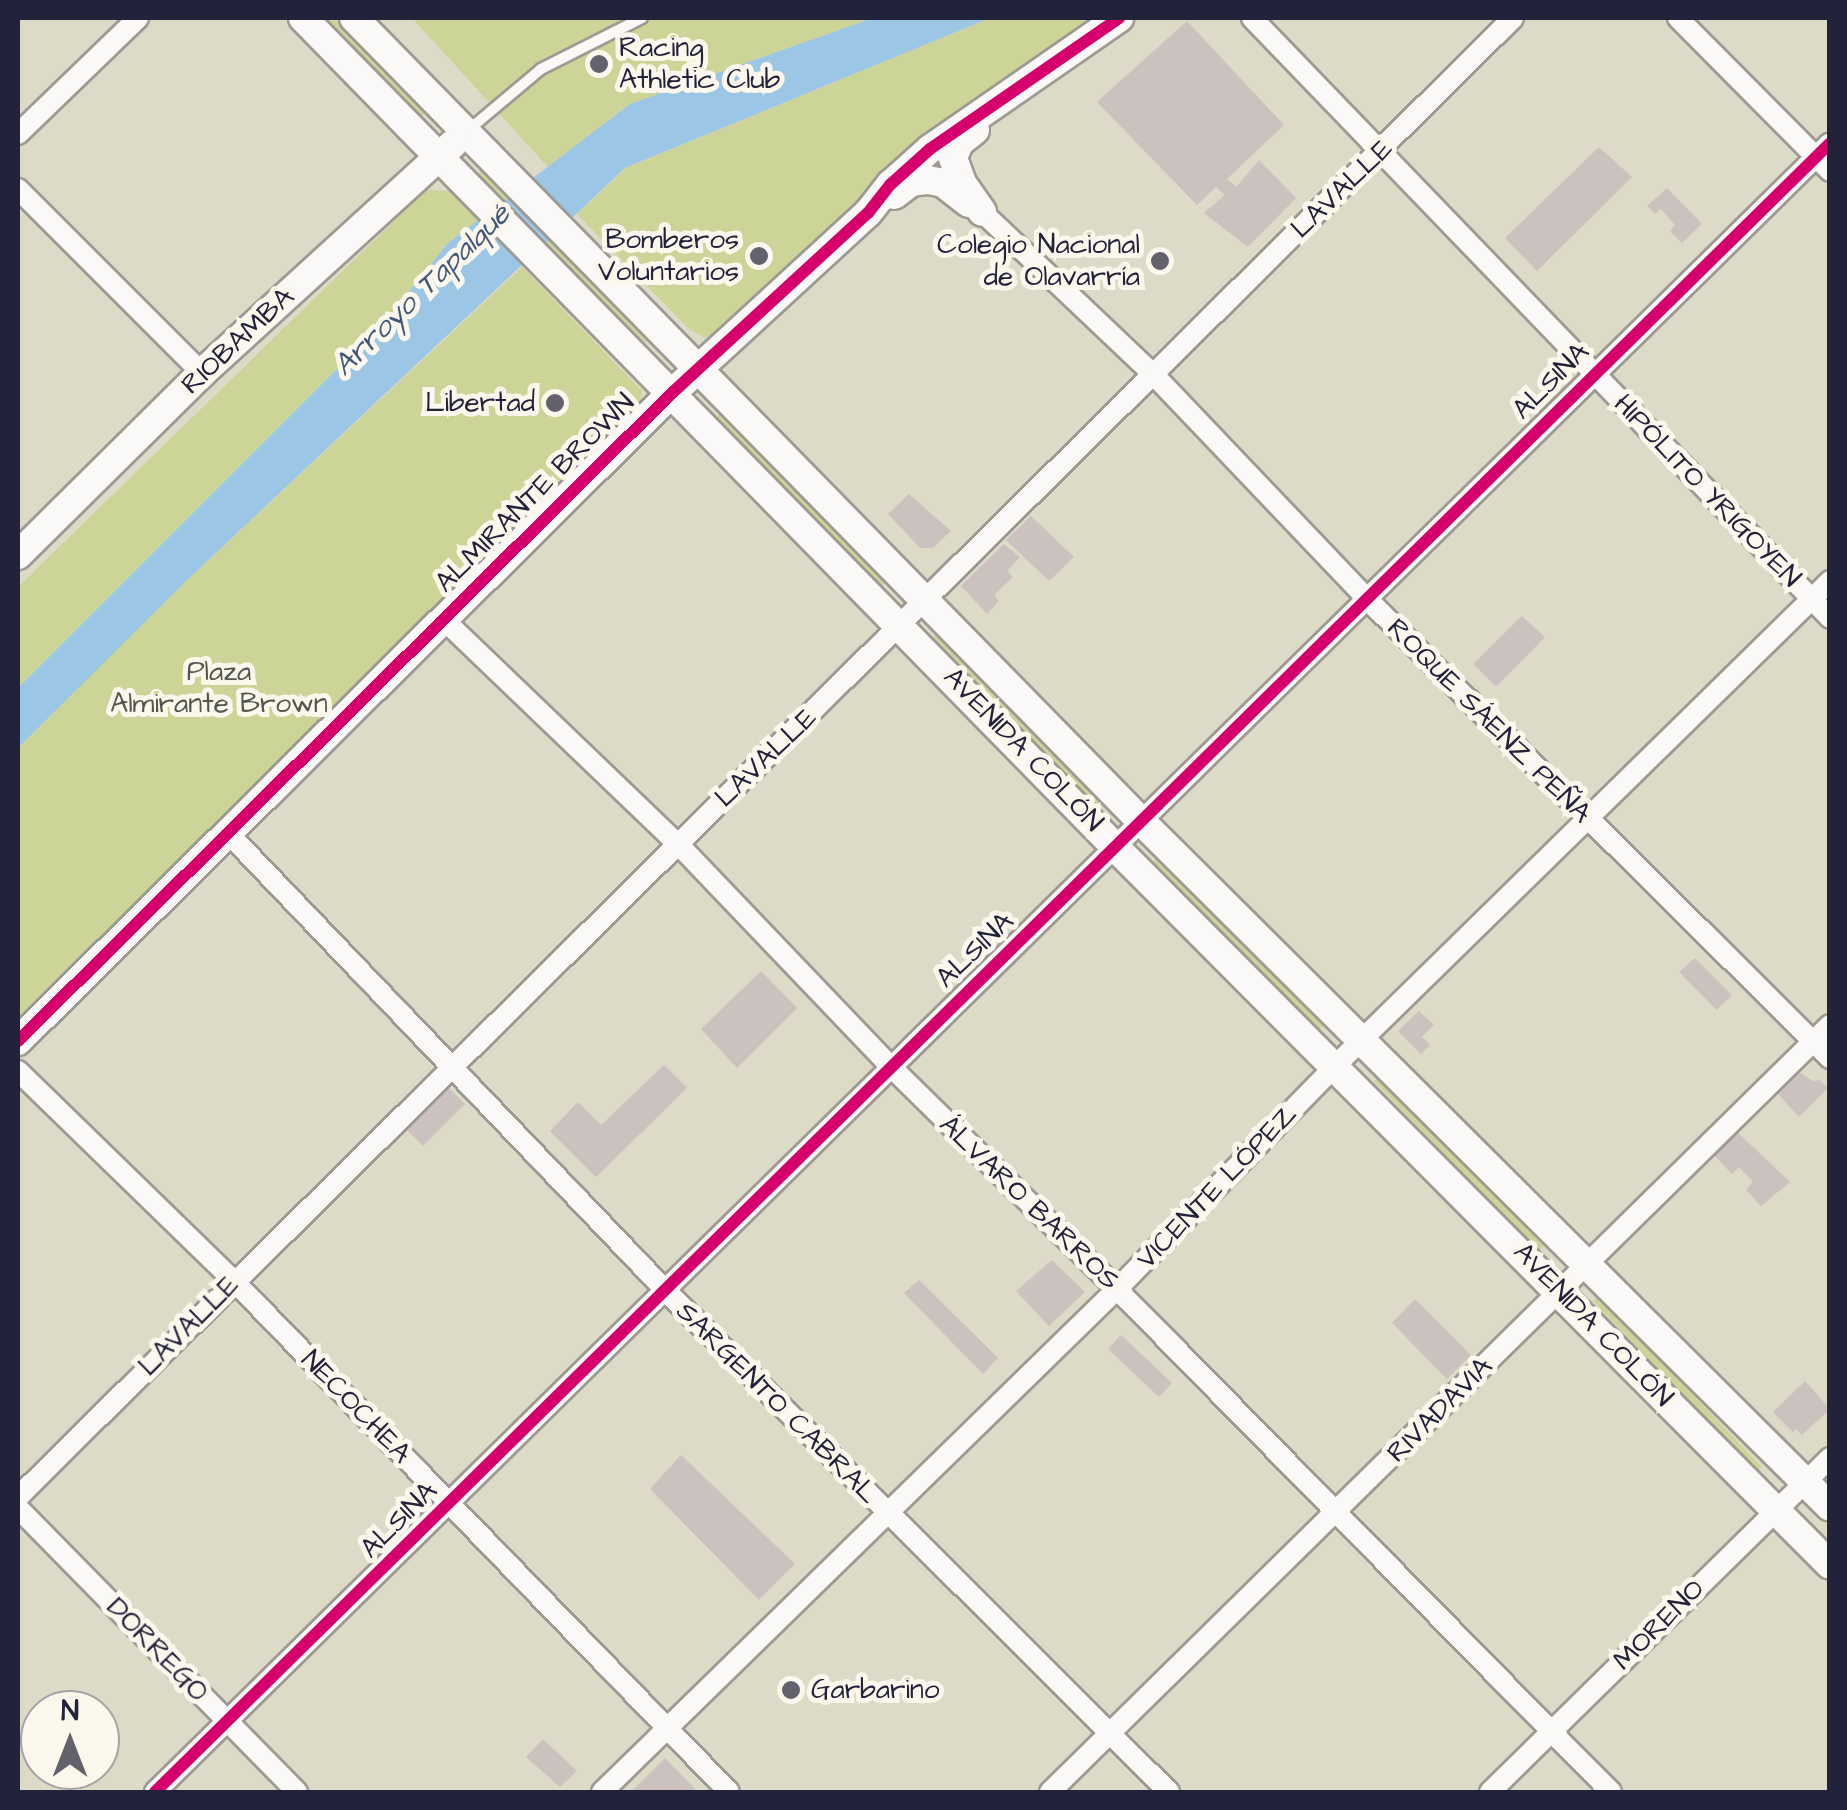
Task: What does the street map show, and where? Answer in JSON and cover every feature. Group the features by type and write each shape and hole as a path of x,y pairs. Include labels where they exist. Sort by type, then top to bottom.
{"main road":[{"name":"AVENIDA COLÓN","path":"303,18 902,624 1117,849 1561,1290 1830,1565"},
{"name":"AVENIDA COLÓN","path":"354,18 1143,823 1830,1507"},
{"name":"ALMIRANTE BROWN","path":"18,1040 672,392 868,214 891,184 930,149 1119,18"},
{"path":"982,212 962,183 953,158 959,142 1010,94"},
{"name":"RIOBAMBA","path":"18,555 202,373 465,132"},
{"path":"868,214 912,182 928,180 943,183 982,212"}],"street":[{"path":"18,134 138,18"},
{"name":"HIPÓLITO YRIGOYEN","path":"1252,18 1378,154 1830,618"},
{"name":"LAVALLE","path":"18,1497 1513,18"},
{"path":"1678,18 1825,157"},
{"name":"ALSINA","path":"155,1792 451,1505 890,1066 1117,849 1594,374 1825,157"},
{"path":"18,189 202,373"},
{"name":"ROQUE SÁENZ PEÑA","path":"982,212 1153,374 1368,600 1830,1058"},
{"name":"VICENTE LÓPEZ","path":"602,1792 1117,1290 1336,1065 1830,581"},
{"name":"ÁLVARO BARROS","path":"443,618 678,844 890,1066 1117,1290 1611,1792"},
{"name":"SARGENTO CABRAL","path":"228,833 454,1065 664,1290 1169,1792"},
{"name":"RIVADAVIA","path":"1050,1792 1830,1026"},
{"name":"NECOCHEA","path":"18,1071 234,1281 729,1792"},
{"name":"MORENO","path":"1490,1792 1830,1458"},
{"name":"DORREGO","path":"18,1508 297,1792"}],"lane":[{"path":"465,132 541,69 642,18"}],"green space":[{"path":"324,18 334,18 426,112 420,118"},
{"name":"Racing Athletic Club","path":"412,18 873,18 630,104 548,167"},
{"path":"990,18 1095,18 854,211 716,337 704,337 689,329 577,214 626,168"},
{"path":"484,169 648,339 642,344 478,174"},
{"name":"Plaza Almirante Brown","path":"426,190 451,191 478,220 448,243 388,318 18,688 18,587"},
{"name":"Plaza Almirante Brown","path":"522,267 642,391 639,412 18,1021 18,748 184,583"},
{"path":"722,412 886,582 880,587 716,417"},
{"path":"938,632 1103,802 1097,807 933,637"},
{"path":"1159,856 1323,1026 1317,1032 1153,861"},
{"path":"1379,1076 1544,1246 1538,1251 1374,1081"},
{"path":"1598,1296 1762,1467 1757,1472 1593,1301"}],"water":[{"name":"Arroyo Tapalqué","path":"873,18 990,18 625,168 184,583 18,748 18,688 388,318 448,243 630,104"}],"building":[{"path":"1187,21 1284,125 1227,179 1236,187 1259,160 1296,198 1248,247 1204,213 1225,195 1216,187 1197,205 1097,102"},
{"path":"1599,147 1632,177 1537,271 1505,238"},
{"path":"1667,188 1702,224 1682,243 1670,231 1675,225 1661,209 1655,214 1647,206"},
{"path":"909,494 951,531 933,548 920,548 888,514"},
{"path":"1031,516 1074,557 1049,581 1006,540"},
{"path":"1004,544 1020,557 1007,571 1013,577 994,595 999,601 987,614 961,586"},
{"path":"1522,616 1545,637 1496,687 1473,664"},
{"path":"1695,958 1732,995 1717,1010 1679,972"},
{"path":"761,971 797,1008 737,1068 701,1029"},
{"path":"1419,1011 1434,1025 1422,1037 1430,1045 1421,1054 1398,1031"},
{"path":"664,1065 687,1088 596,1177 550,1131 578,1102 601,1125"},
{"path":"1800,1073 1815,1082 1818,1079 1828,1088 1799,1117 1778,1094"},
{"path":"449,1088 465,1104 423,1146 407,1130"},
{"path":"1736,1131 1790,1182 1761,1206 1746,1190 1753,1182 1739,1167 1732,1174 1712,1153"},
{"path":"1052,1260 1085,1292 1049,1326 1016,1291"},
{"path":"919,1280 998,1358 983,1374 904,1293"},
{"path":"1415,1299 1471,1355 1447,1379 1392,1323"},
{"path":"1121,1335 1172,1383 1159,1397 1108,1349"},
{"path":"1805,1381 1830,1409 1802,1435 1796,1429 1793,1432 1773,1412"},
{"path":"681,1455 795,1564 759,1600 650,1489"},
{"path":"543,1739 577,1771 560,1787 526,1757"},
{"path":"665,1758 698,1792 631,1792"}],"cycle path":[{"path":"18,1041 672,393 868,213 891,184 930,149 1119,18"},
{"path":"155,1792 1830,143"}],"place":[{"name":"Racing Athletic Club","path":"599,64"},
{"name":"Bomberos Voluntarios","path":"759,256"},
{"name":"Colegio Nacional de Olavarría","path":"1160,261"},
{"name":"Libertad","path":"555,403"},
{"name":"Garbarino","path":"791,1690"}]}
